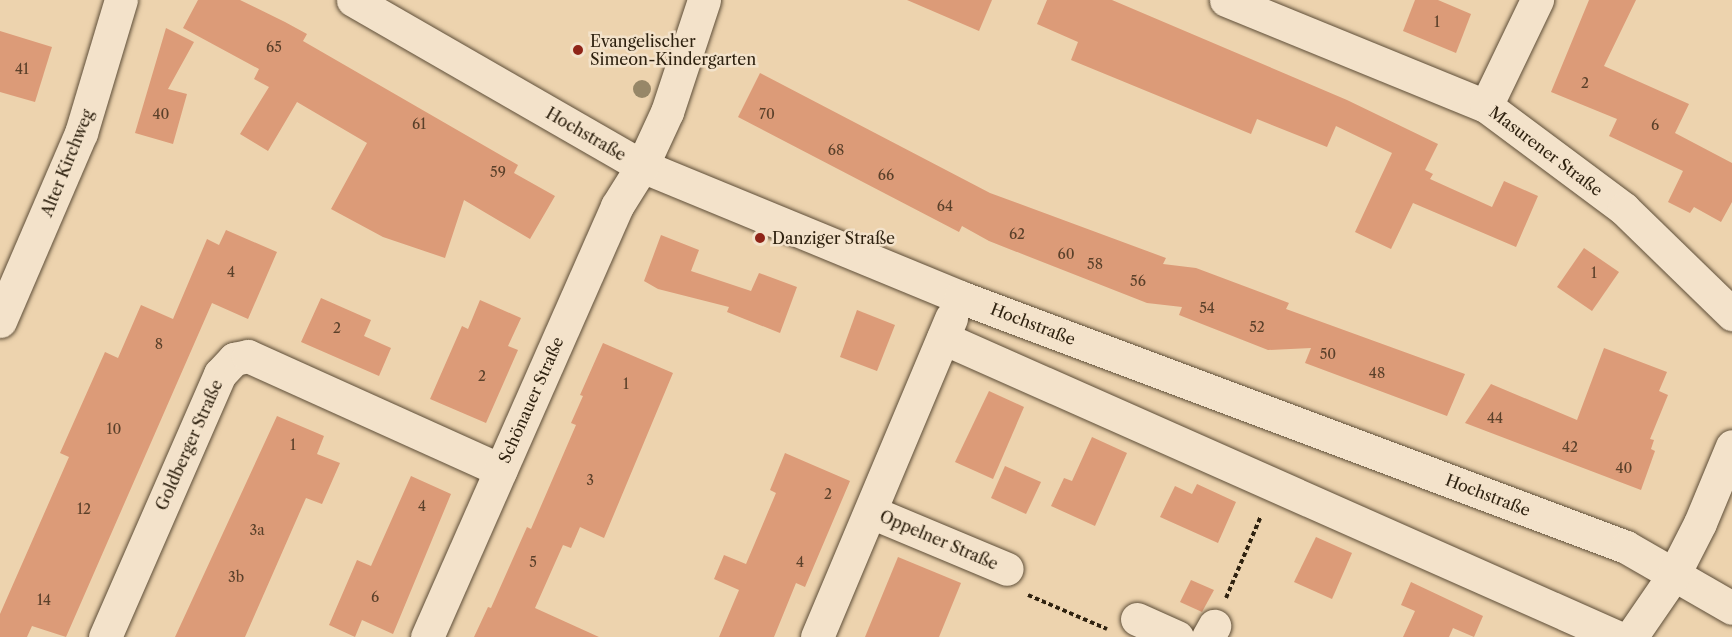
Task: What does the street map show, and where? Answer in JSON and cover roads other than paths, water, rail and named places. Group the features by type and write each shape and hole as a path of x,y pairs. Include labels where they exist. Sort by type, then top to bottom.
{"street":[{"name":"Alter Kirchweg","path":"0,321 7,284 81,134 121,0"},
{"name":"Hochstraße","path":"353,0 642,166 960,297 1626,547 1732,608"},
{"name":"Schönauer Straße","path":"428,637 617,206 642,166 667,112 704,0"},
{"name":"Masurener Straße","path":"1226,0 1486,106 1624,209 1732,314"},
{"path":"1486,106 1537,0"},
{"path":"817,637 960,297"},
{"path":"943,338 1617,637"},
{"name":"Goldberger Straße","path":"105,637 220,374 234,358 248,356 500,470"},
{"path":"1631,637 1673,576 1700,523 1732,446"},
{"name":"Oppelner Straße","path":"871,512 1007,569"},
{"path":"1137,619 1177,637"}],"place":[{"name":"Evangelischer Simeon-Kindergarten","path":"578,50"},
{"name":"Danziger Straße","path":"760,238"}]}
